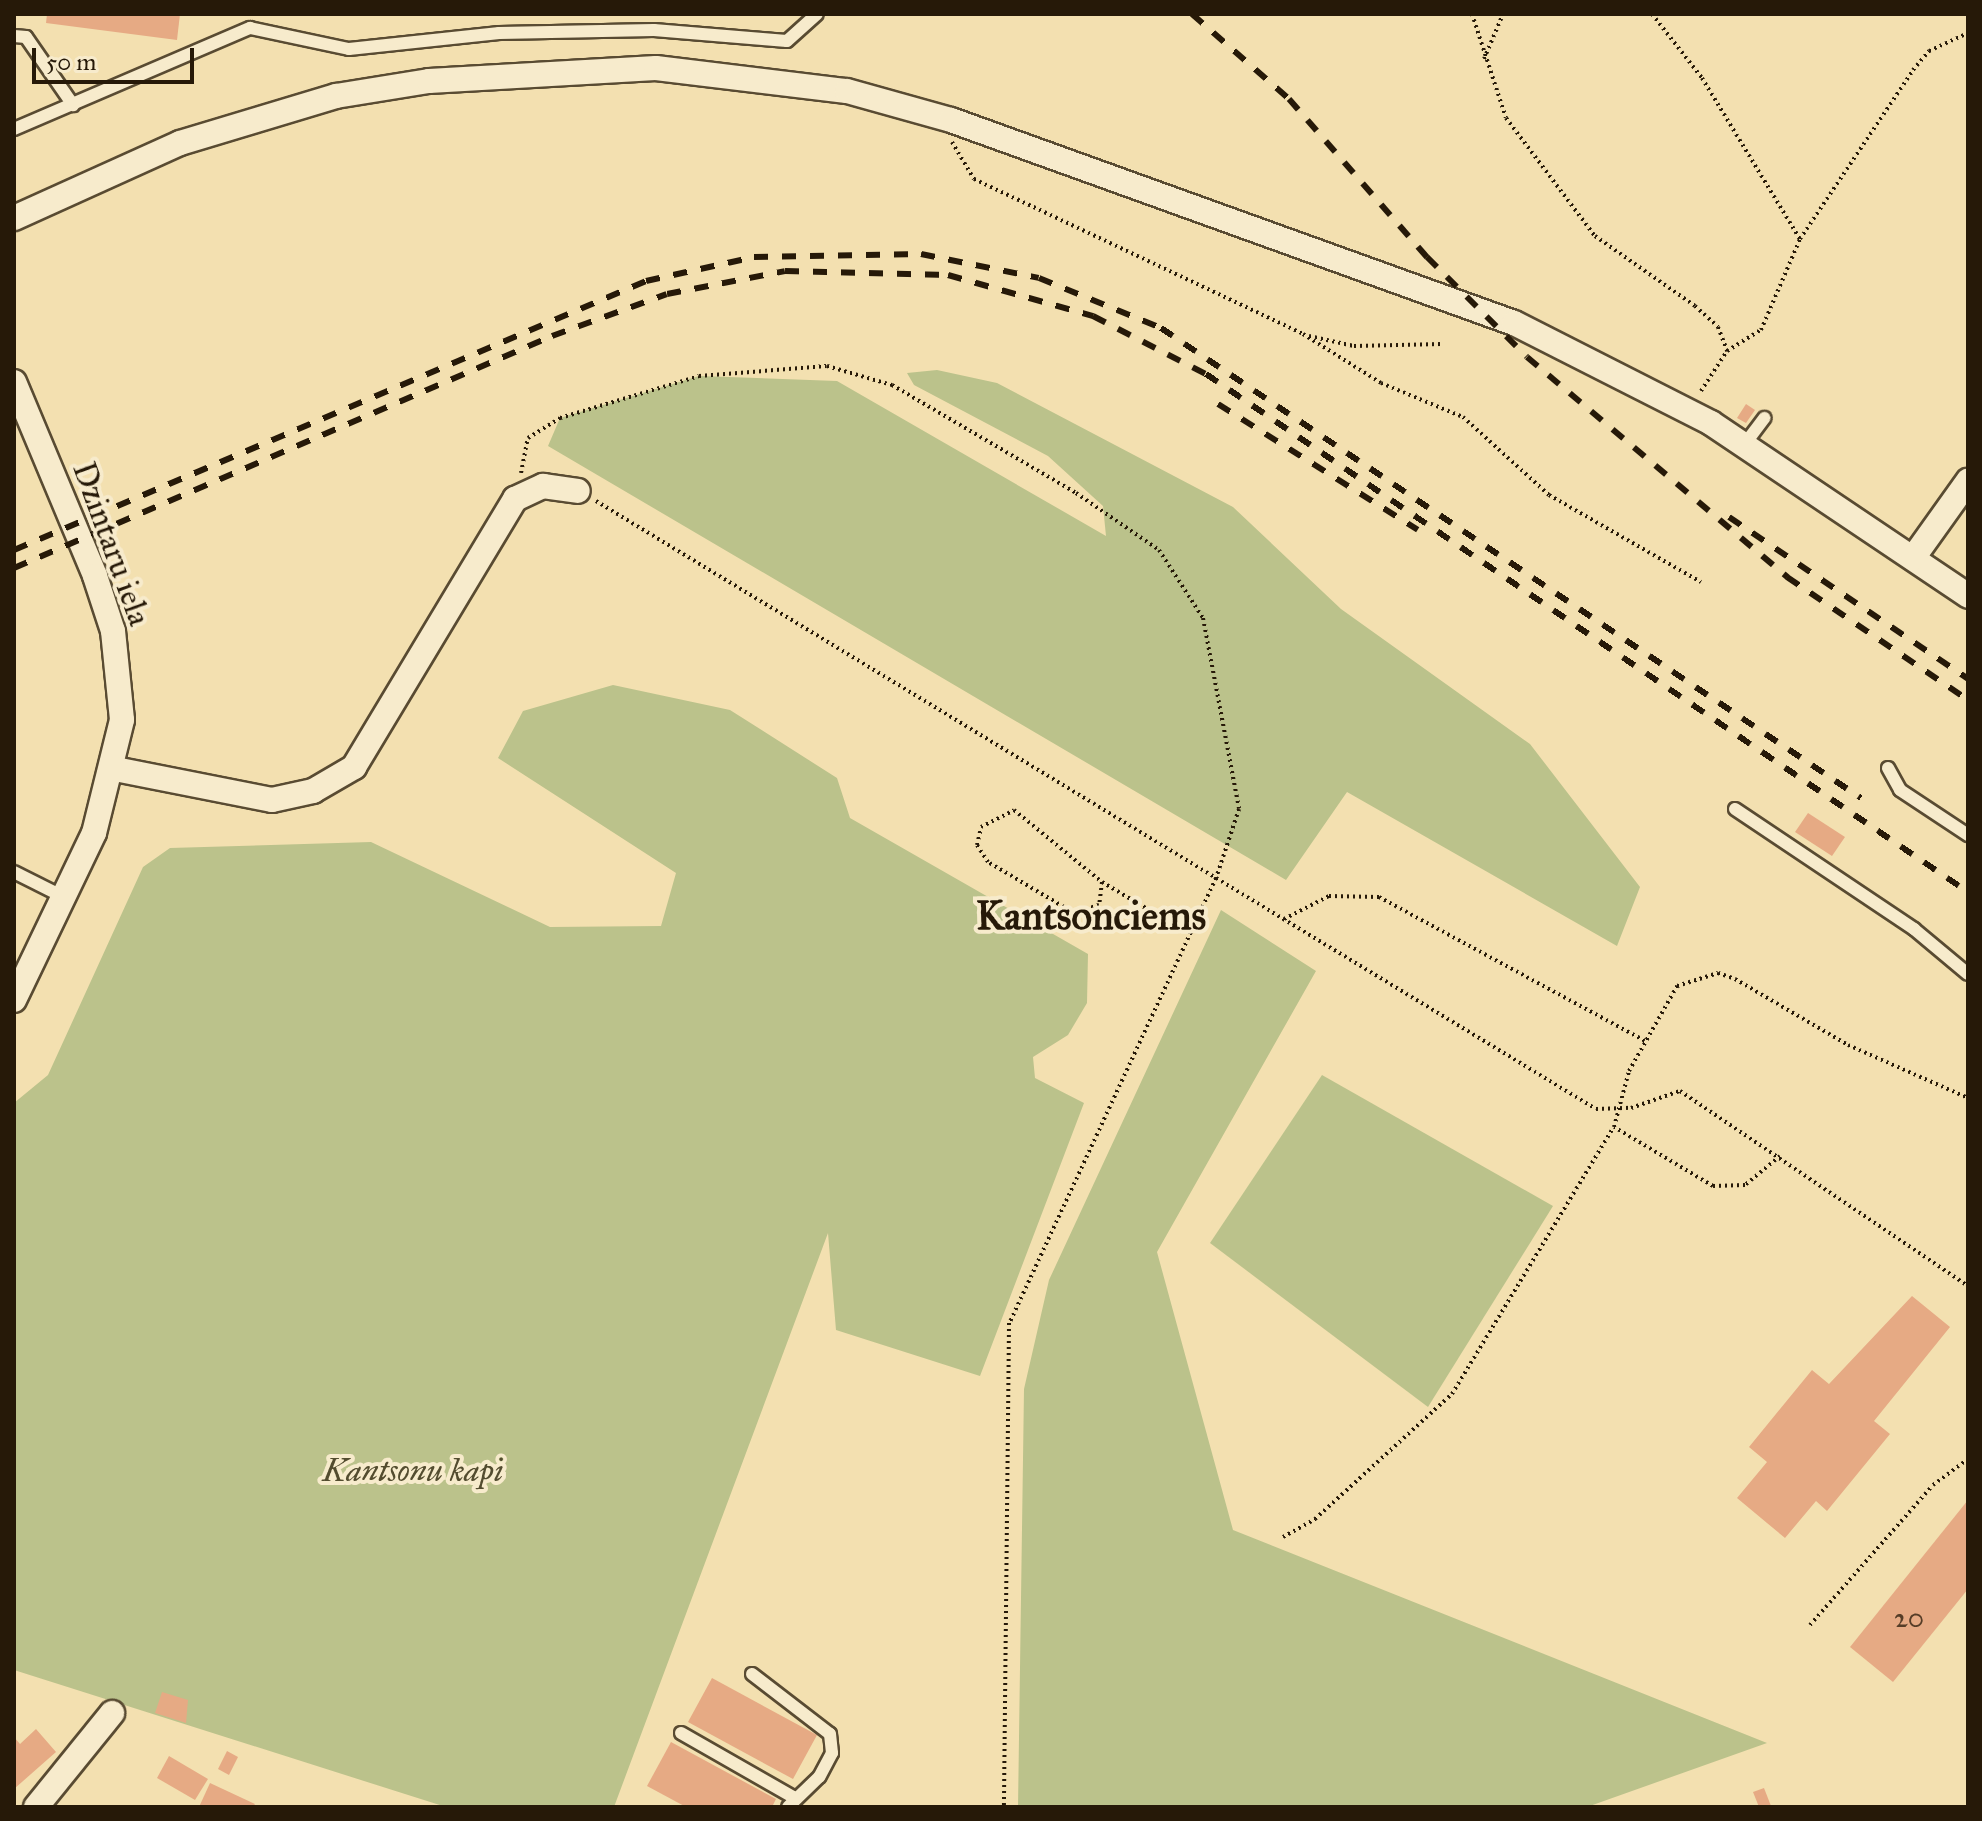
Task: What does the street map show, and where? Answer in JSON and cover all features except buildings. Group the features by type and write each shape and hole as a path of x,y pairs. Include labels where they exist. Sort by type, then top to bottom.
{"street":[{"path":"14,218 180,143 336,96 429,81 546,69 755,75 951,120 1381,271 1514,323 1661,397 1744,445 1968,596"},
{"name":"Dzintaru iela","path":"14,382 113,631 122,720 115,769 64,897 14,1000"},
{"path":"1913,558 1968,481"},
{"path":"115,769 272,800 313,791 354,767 515,499 543,486 578,491"},
{"path":"36,1807 112,1713"}],"lane":[{"path":"250,28 251,14"},
{"path":"14,129 250,28 349,49 499,33 639,31 787,41 817,14"},
{"path":"14,36 26,37 73,105"},
{"path":"1744,445 1764,418"},
{"path":"1888,768 1900,790 1968,835"},
{"path":"1735,809 1914,929 1968,974"},
{"path":"14,872 64,897"},
{"path":"681,1733 790,1802 819,1777 832,1753 830,1734 752,1674"}],"path":[{"path":"1472,14 1484,59 1506,118 1595,236 1695,306 1718,327 1727,351"},
{"path":"1484,59 1503,14"},
{"path":"1652,14 1702,78 1800,239"},
{"path":"1661,397 1706,390 1727,351 1761,330 1800,239 1913,70 1929,51 1968,33"},
{"path":"951,120 960,166 974,179 1303,334 1381,383 1463,417 1549,495 1701,582"},
{"path":"1303,334 1354,346 1442,344"},
{"path":"515,499 528,438 574,414 699,376 827,366 892,385 1159,550 1203,618 1227,725 1239,809 1216,878 1009,1323 1004,1807"},
{"path":"578,491 1596,1109 1619,1109 1680,1091 1780,1155 1968,1286"},
{"path":"1102,882 1099,905 1074,913 988,862 977,845 981,827 1014,810 1102,882 1159,916 1195,923"},
{"path":"1284,919 1329,896 1379,897 1645,1041"},
{"path":"1283,1537 1315,1519 1452,1394 1614,1127 1645,1041 1677,986 1718,973 1848,1045 1968,1098"},
{"path":"1614,1127 1713,1186 1745,1185 1780,1155"},
{"path":"1810,1625 1933,1485 1968,1459"}],"green space":[{"path":"937,370 997,383 1233,507 1341,609 1530,744 1640,887 1617,946 1347,792 1286,880 548,446 560,418 699,376 837,381 1106,536 1103,506 1048,456 914,385 907,373"},
{"name":"Kantsonu kapi","path":"613,685 730,710 837,778 850,818 1088,954 1087,1003 1068,1035 1033,1057 1035,1078 1084,1103 980,1376 836,1330 828,1233 614,1807 446,1807 14,1670 14,1103 48,1075 143,867 170,848 371,842 550,927 661,926 676,873 498,758 523,711"},
{"path":"1221,910 1316,971 1157,1252 1233,1530 1767,1743 1587,1807 1018,1807 1024,1389 1049,1280"},
{"path":"1322,1075 1553,1206 1428,1407 1210,1243"}],"railway":[{"path":"1192,14 1289,99 1427,257 1527,357 1787,577 1968,700"},
{"path":"14,550 646,281 754,257 921,254 1039,278 1161,328 1861,798"},
{"path":"14,568 552,336 667,294 785,271 948,275 1093,316 1206,374 1968,892"},
{"path":"1218,404 1418,530"},
{"path":"1729,517 1968,679"}],"district":[{"name":"Kantsonciems","path":"1091,916"}]}
